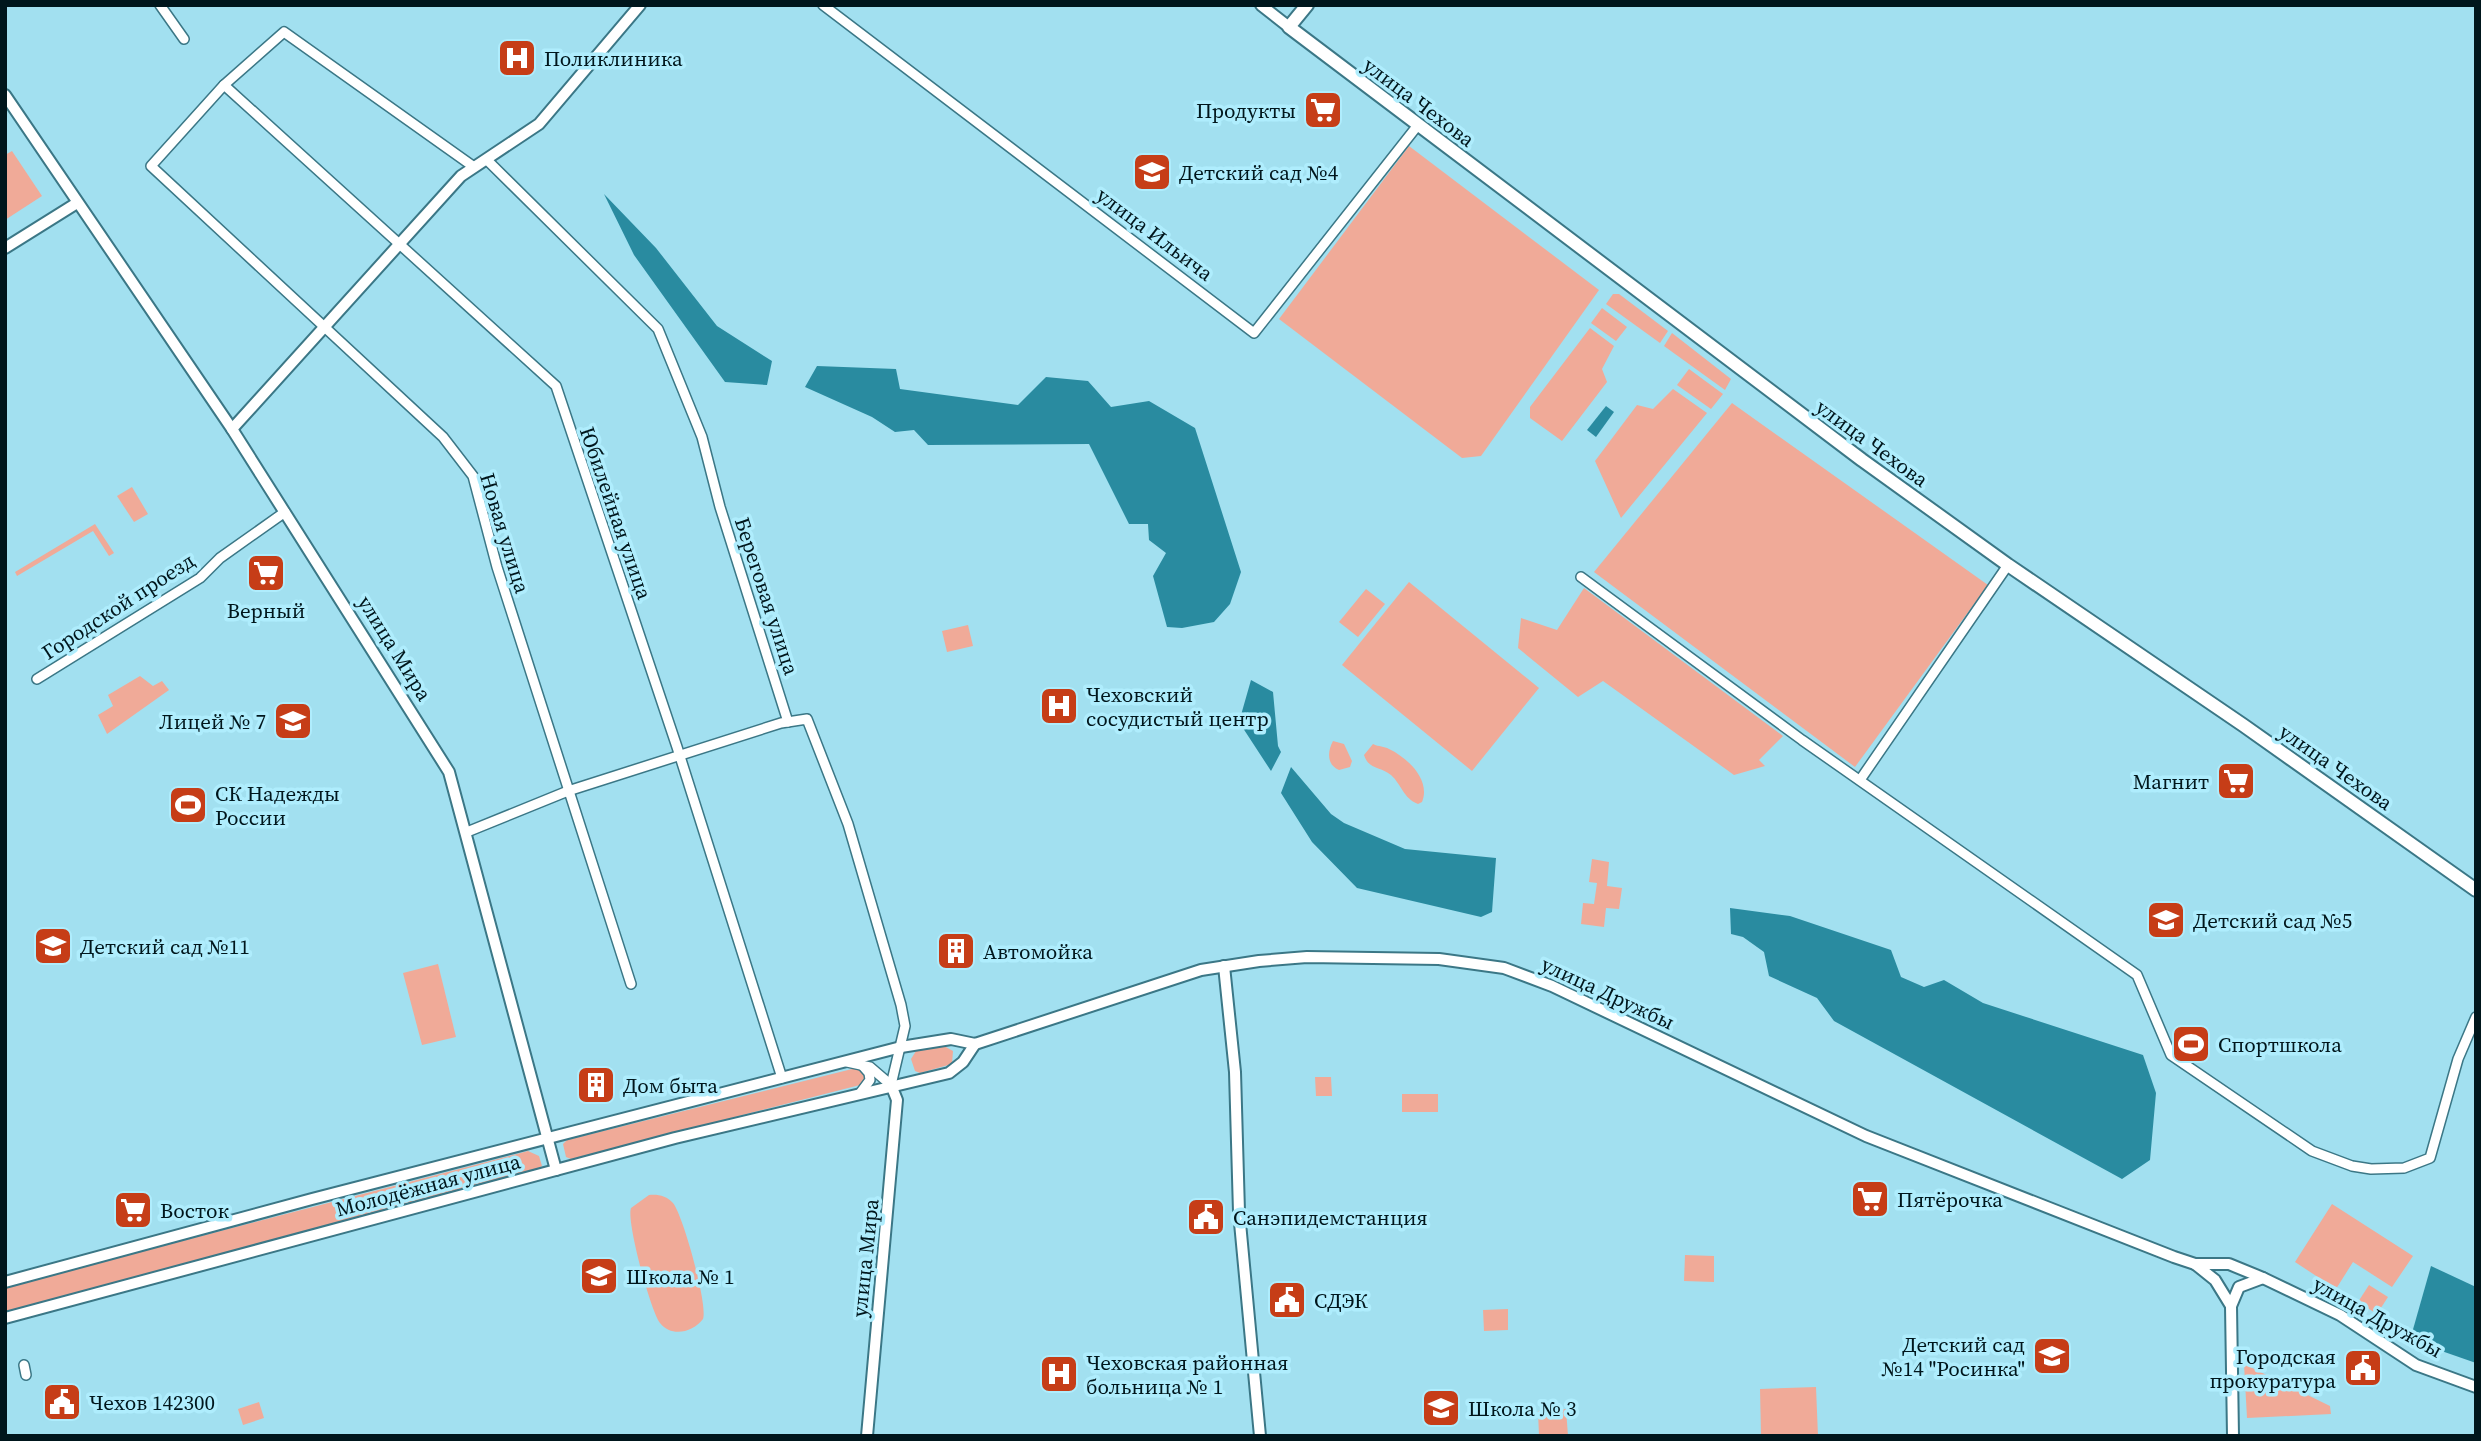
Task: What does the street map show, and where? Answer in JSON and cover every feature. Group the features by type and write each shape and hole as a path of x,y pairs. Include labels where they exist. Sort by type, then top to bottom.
{"main road":[{"path":"1289,27 1307,5"},
{"name":"улица Чехова","path":"1289,27 1753,379 2008,565 2243,724 2476,890"}],"street":[{"path":"160,5 184,39"},
{"path":"232,429 461,176 539,124 640,5"},
{"name":"улица Ильича","path":"823,5 1254,333 1419,125"},
{"name":"улица Чехова","path":"1261,5 1289,27"},
{"path":"224,85 284,32 474,167"},
{"name":"Новая улица","path":"224,85 151,166 443,437 473,476 497,567 631,984"},
{"name":"Юбилейная улица","path":"224,85 556,386 680,756 782,1078"},
{"name":"улица Мира","path":"5,95 232,429 449,772 556,1170"},
{"name":"Береговая улица","path":"487,160 657,329 702,437 788,722"},
{"path":"5,248 77,203"},
{"name":"Городской проезд","path":"37,680 200,578 220,558 285,512"},
{"path":"1860,780 2008,565"},
{"path":"1581,577 1860,780 2137,975 2171,1055 2312,1151 2352,1167 2404,1168 2430,1158 2458,1059 2476,1017"},
{"path":"467,832 568,791 788,722 807,719 848,824 901,1005 905,1026 891,1085 949,1073 963,1062 975,1044"},
{"name":"улица Дружбы","path":"901,1048 951,1039 975,1044 1201,970 1224,966 1307,957 1439,959 1504,968 1580,998 1918,1159 2195,1264 2215,1280 2231,1306"},
{"path":"1224,966 1235,1072 1239,1212 1260,1436"},
{"name":"Молодёжная улица","path":"5,1282 312,1199 901,1048"},
{"name":"Молодёжная улица","path":"846,1062 870,1067 891,1085"},
{"path":"858,1063 869,1073 870,1080 861,1092"},
{"name":"улица Мира","path":"867,1436 897,1100 891,1085"},
{"name":"Молодёжная улица","path":"5,1318 556,1170 891,1085"},
{"name":"улица Дружбы","path":"2195,1264 2229,1264 2263,1278 2340,1314 2416,1365 2476,1387"},
{"path":"2233,1436 2231,1306 2239,1287 2263,1278"}],"shaded area":[{"path":"1409,146 1599,290 1481,456 1462,458 1279,319"},
{"path":"12,151 42,196 5,220 5,155"},
{"path":"1613,294 1619,294 1668,331 1660,343 1606,304"},
{"path":"1602,308 1627,327 1616,341 1591,323"},
{"path":"1590,328 1614,346 1602,369 1607,382 1562,441 1530,418 1530,407"},
{"path":"1672,333 1731,379 1725,390 1664,346"},
{"path":"1689,369 1723,394 1711,409 1677,385"},
{"path":"1673,389 1707,413 1621,518 1595,461 1637,405 1653,409"},
{"path":"1732,403 1988,585 1855,767 1594,572"},
{"path":"132,487 148,514 134,522 117,496"},
{"path":"95,524 114,553 109,556 93,531 17,576 15,572"},
{"path":"1409,582 1539,688 1472,771 1342,665"},
{"path":"1584,588 1783,736 1759,760 1765,766 1734,775 1603,681 1578,697 1518,648 1521,618 1557,630"},
{"path":"1366,589 1385,604 1358,637 1339,622"},
{"path":"968,625 973,646 947,652 942,631"},
{"path":"140,676 153,686 162,681 169,690 107,734 98,715 113,706 108,695"},
{"path":"1333,741 1344,744 1352,761 1350,767 1339,770 1330,762 1329,754"},
{"path":"1373,744 1396,753 1416,771 1423,786 1422,802 1418,804 1413,801 1391,775 1366,760 1364,755"},
{"path":"1592,859 1609,862 1607,886 1622,888 1619,909 1606,908 1604,927 1581,924 1583,903 1594,904 1597,883 1589,882"},
{"path":"438,964 456,1037 422,1045 403,973"},
{"path":"944,1046 953,1051 952,1064 920,1073 915,1071 911,1059 916,1051"},
{"path":"856,1068 863,1071 865,1080 860,1085 571,1159 566,1157 563,1144 567,1140"},
{"path":"1315,1077 1331,1077 1332,1096 1316,1096"},
{"path":"1402,1094 1438,1094 1438,1112 1402,1112"},
{"path":"528,1151 539,1156 542,1166 528,1174 5,1312 5,1287"},
{"path":"649,1195 662,1196 673,1203 688,1241 698,1279 704,1310 703,1319 699,1324 682,1332 670,1331 660,1323 636,1247 631,1208"},
{"path":"2332,1204 2413,1256 2392,1287 2353,1262 2336,1289 2295,1262"},
{"path":"1685,1255 1714,1256 1714,1282 1684,1281"},
{"path":"2369,1285 2388,1297 2377,1314 2358,1302"},
{"path":"1508,1309 1508,1330 1484,1331 1483,1310"},
{"path":"2244,1364 2330,1406 2331,1414 2247,1418"},
{"path":"1816,1387 1818,1436 1761,1436 1760,1389"},
{"path":"259,1402 264,1418 243,1425 238,1409"},
{"path":"1566,1409 1568,1436 1539,1436 1538,1411"}],"water":[{"path":"604,194 656,248 717,326 772,361 767,385 725,382 634,255"},
{"path":"817,366 896,369 900,389 1018,405 1046,377 1088,381 1111,407 1149,401 1195,428 1241,572 1230,604 1214,622 1182,628 1167,627 1153,576 1166,553 1149,540 1148,524 1129,524 1089,444 928,445 914,430 895,432 872,417 805,387"},
{"path":"1606,406 1614,412 1596,437 1587,430"},
{"path":"1251,680 1273,692 1278,746 1281,752 1271,771 1239,722"},
{"path":"1291,767 1331,814 1344,823 1405,849 1496,858 1492,912 1481,917 1357,888 1312,842 1281,793"},
{"path":"1730,908 1790,916 1891,950 1901,977 1924,987 1944,980 1983,1003 2143,1055 2156,1093 2150,1160 2122,1179 1834,1021 1817,998 1769,976 1764,952 1743,937 1731,934"},
{"path":"2431,1266 2476,1287 2476,1363 2410,1340"}],"place":[{"name":"Поликлиника","path":"517,58"},
{"name":"Продукты","path":"1323,110"},
{"name":"Детский сад №4","path":"1152,172"},
{"name":"Верный","path":"266,573"},
{"name":"Чеховский сосудистый центр","path":"1059,706"},
{"name":"Лицей № 7","path":"293,721"},
{"name":"Магнит","path":"2236,781"},
{"name":"СК Надежды России","path":"188,805"},
{"name":"Детский сад №5","path":"2166,920"},
{"name":"Детский сад №11","path":"53,946"},
{"name":"Автомойка","path":"956,951"},
{"name":"Спортшкола","path":"2191,1044"},
{"name":"Дом быта","path":"596,1085"},
{"name":"Пятёрочка","path":"1870,1199"},
{"name":"Восток","path":"133,1210"},
{"name":"Санэпидемстанция","path":"1206,1217"},
{"name":"Школа № 1","path":"599,1276"},
{"name":"СДЭК","path":"1287,1300"},
{"name":"Детский сад №14 \"Росинка\"","path":"2052,1356"},
{"name":"Городская прокуратура","path":"2363,1368"},
{"name":"Чеховская районная больница № 1","path":"1059,1374"},
{"name":"Чехов 142300","path":"62,1402"},
{"name":"Школа № 3","path":"1441,1408"}]}
